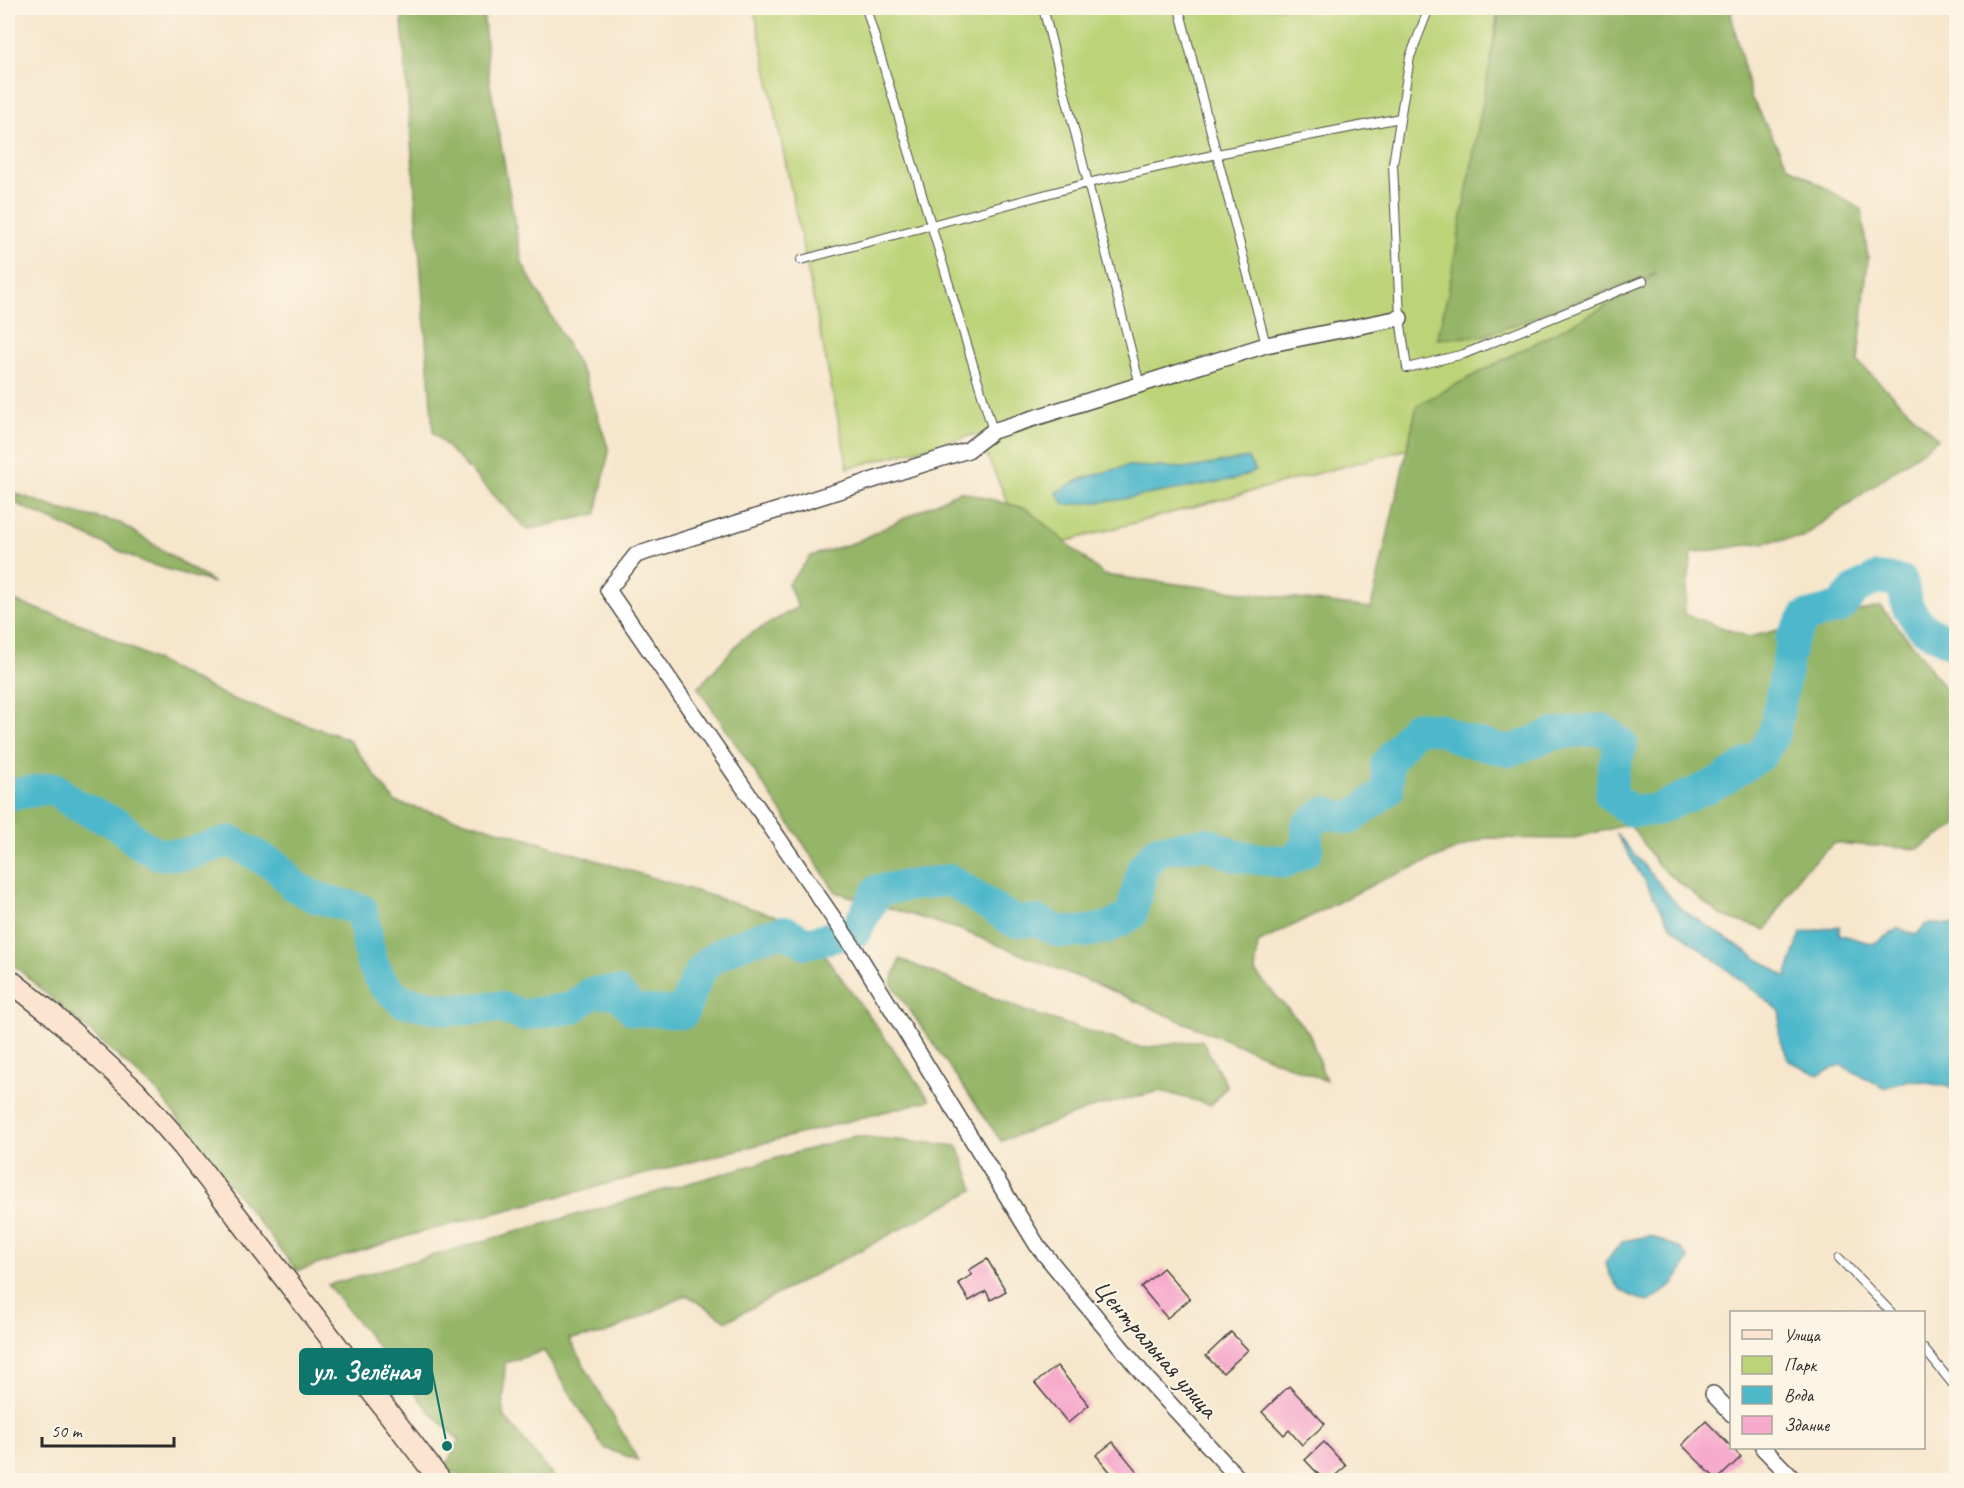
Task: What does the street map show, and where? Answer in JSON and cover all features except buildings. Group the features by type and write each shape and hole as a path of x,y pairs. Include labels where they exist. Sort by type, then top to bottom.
{"main road":[{"path":"8,979 52,1014 135,1091 183,1146 440,1480"}],"street":[{"path":"993,431 1266,345 1400,318"},
{"name":"Центральная улица","path":"993,431 968,450 636,555 608,590 856,951 1037,1245 1147,1379 1240,1480"},
{"path":"1713,1394 1730,1413"},
{"path":"1764,1449 1794,1480"}],"lane":[{"path":"866,8 993,431"},
{"path":"1043,8 1140,385"},
{"path":"1179,8 1266,345"},
{"path":"1429,8 1410,57 1393,164 1400,318 1407,368 1464,354 1643,281"},
{"path":"801,260 1088,183 1217,154 1400,118"},
{"path":"1839,1258 1890,1311"},
{"path":"1925,1351 1956,1388"}],"green space":[{"path":"401,8 483,8 489,79 522,263 585,377 609,451 596,514 527,530 433,432"},
{"path":"754,8 1498,8 1459,299 1702,190 1750,313 1497,425 1030,551 977,434 848,468"},
{"path":"1500,8 1733,8 1731,14 1751,97 1788,166 1861,209 1868,258 1858,362 1938,439 1803,537 1692,553 1684,614 1749,637 1880,606 1919,652 1956,705 1956,826 1918,849 1834,843 1801,873 1766,930 1720,915 1659,866 1630,824 1570,839 1485,838 1378,882 1258,943 1255,972 1309,1033 1326,1081 958,929 836,892 698,688 742,639 798,607 788,584 811,556 856,542 960,491 1027,509 1104,575 1371,608 1417,405 1625,296 1657,273 1483,336 1437,339 1448,293"},
{"path":"8,491 59,509 120,523 214,583 146,563 8,500"},
{"path":"8,599 92,628 230,698 348,739 395,802 505,832 802,924 930,1100 418,1233 297,1271 156,1090 8,960"},
{"path":"900,959 1025,1011 1142,1048 1202,1040 1227,1086 1211,1105 1160,1091 1095,1107 1001,1141 891,983"},
{"path":"855,1136 958,1146 974,1190 727,1321 687,1295 605,1334 569,1339 638,1460 604,1448 544,1351 505,1363 503,1415 556,1480 465,1480 445,1467 459,1440 430,1412 328,1285"}],"water":[{"path":"1247,458 1256,471 1236,479 1118,500 1065,505 1056,492 1084,478 1127,466 1190,468"},
{"path":"1616,833 1681,909 1786,977 1801,933 1840,926 1839,934 1873,944 1899,928 1916,935 1926,924 1956,924 1956,1088 1910,1080 1884,1088 1841,1065 1818,1075 1789,1061 1779,1036 1780,1011 1671,926"},
{"path":"1649,1236 1680,1248 1689,1259 1673,1285 1649,1302 1620,1290 1612,1279 1605,1262 1623,1241"}],"waterway":[{"path":"8,795 54,788 74,804 119,825 137,842 159,854 184,855 230,841 276,866 294,886 315,897 362,910 371,961 383,984 402,1001 451,1010 499,1007 522,1015 573,1008 591,993 616,992 634,1010 683,1013 692,988 705,965 725,951 750,940 785,931 806,943 855,932 878,890 950,880 1013,921 1038,921 1060,932 1085,932 1109,927 1131,915 1143,867 1158,850 1207,843 1235,856 1285,862 1307,850 1307,826 1326,812 1350,819 1388,790 1386,765 1415,727 1440,729 1462,740 1509,751 1554,734 1602,729 1622,744 1613,769 1611,796 1631,811 1656,810 1722,781 1762,754 1774,734 1792,638 1805,617 1839,608 1855,590 1877,578 1902,581 1907,606 1922,627 1956,645"}],"place":[{"name":"ул. Зелёная","path":"447,1446"}]}
